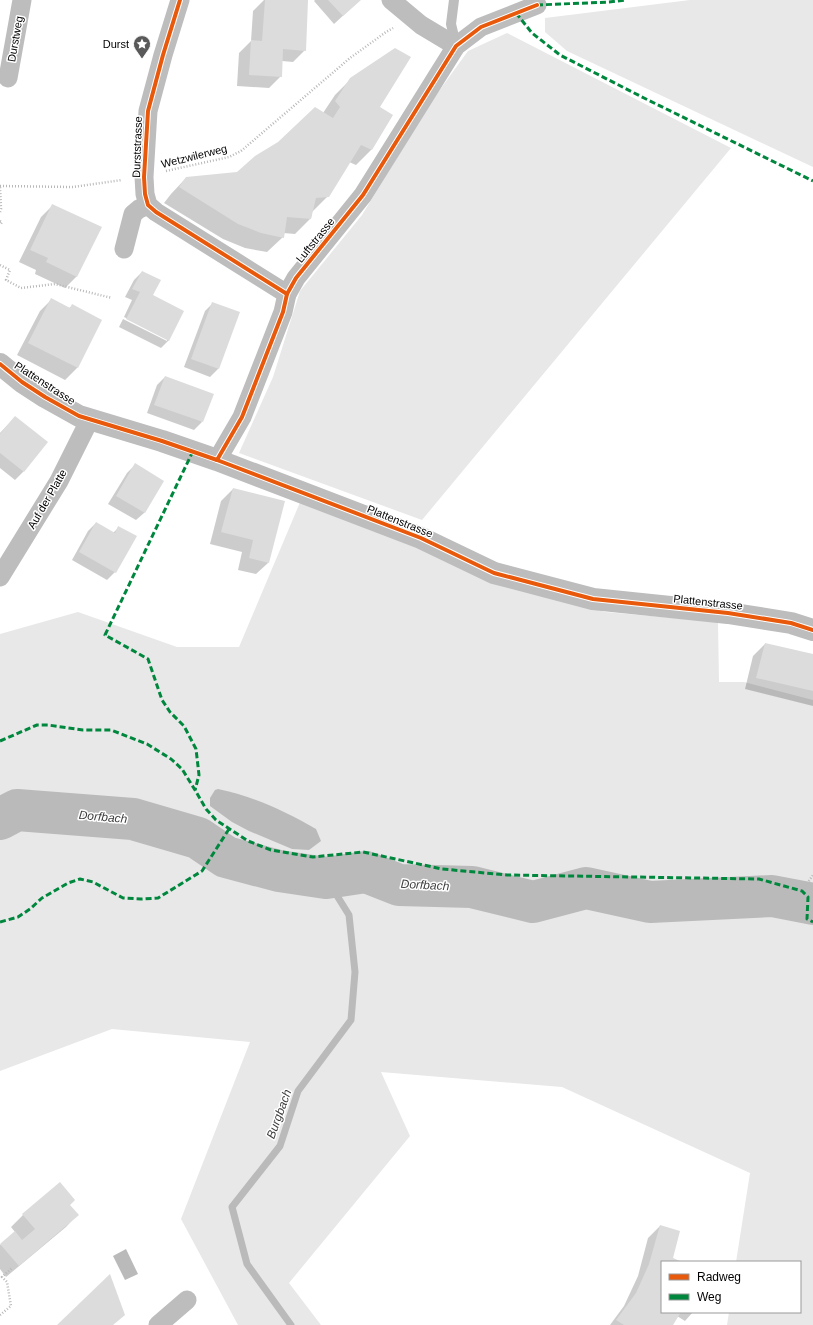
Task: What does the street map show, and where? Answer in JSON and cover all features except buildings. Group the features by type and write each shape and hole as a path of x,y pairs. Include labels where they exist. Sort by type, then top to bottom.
{"street":[{"name":"Durstweg","path":"8,78 22,0"},
{"name":"Durststrasse","path":"148,205 145,194 144,177 148,111 180,0"},
{"path":"391,0 420,25 456,46 481,27 538,2"},
{"name":"Luftstrasse","path":"217,460 242,417 283,312 287,294 296,278 363,196 456,46"},
{"path":"124,249 133,214 139,208 148,205 156,212 287,294"},
{"name":"Plattenstrasse","path":"0,364 22,382 79,416 162,441 217,460 421,538 494,573 593,599 728,612 791,623 813,630"},
{"name":"Auf der Platte","path":"0,577 59,481 90,419"},
{"path":"158,1325 187,1300"}],"lane":[{"path":"454,0 451,24 456,46"}],"path":[{"path":"0,186 0,212"},
{"path":"0,221 2,222 0,225"},
{"path":"0,265 10,270 6,280 21,288 55,284 112,298"},
{"path":"802,891 813,875"},
{"path":"0,1315 10,1306 8,1282 2,1278 12,1268"}],"shaded area":[{"path":"690,0 813,0 813,167 567,51 545,32 545,18"},
{"path":"507,33 731,148 422,520 239,453 273,377 300,291 362,215 431,102 468,51"},
{"path":"301,500 396,537 497,583 605,612 718,622 719,682 744,682 813,700 813,1325 727,1325 729,1313 801,1313 801,1261 736,1261 750,1173 562,1087 381,1072 410,1136 289,1283 321,1325 238,1325 181,1219 250,1042 112,1029 0,1071 0,634 78,612 177,647 239,647"},
{"path":"218,789 256,800 293,816 316,829 321,841 309,850 292,849 249,831 232,822 210,806 210,798 215,790"},
{"path":"126,1249 138,1274 125,1280 113,1256"}],"waterway":[{"name":"Dorfbach","path":"0,819 17,810 133,819 198,838 226,857 279,871 326,878 366,872 399,885 472,887 533,902 586,888 650,902 772,896 813,904"},
{"name":"Burgbach","path":"291,1325 247,1264 232,1207 280,1146 298,1091 351,1020 355,972 349,915 326,878"}],"marked path":[{"path":"537,5 625,0"},
{"path":"516,13 532,33 560,55 813,181"},
{"path":"193,451 105,635 148,659 162,700 170,712 184,726 196,749 199,775 195,790"},
{"path":"0,741 37,725 48,725 83,730 111,730 147,744 171,759 182,769 206,809 216,820 248,841 271,850 313,857 363,852 442,869 507,875 759,879 802,891 808,897 807,919 813,922"},
{"path":"0,922 18,917 42,898 68,883 80,879 93,882 123,898 158,898 202,871 229,829"}],"cycle path":[{"path":"180,0 148,111 144,177 145,194 148,205 156,212 287,294"},
{"path":"217,460 242,417 283,312 287,294 296,278 363,195 456,46 481,27 537,5"},
{"path":"0,364 22,382 79,416 162,441 217,460 421,538 494,573 593,599 728,613 791,623 813,630"}],"place":[{"name":"Durst","path":"142,59"}]}
